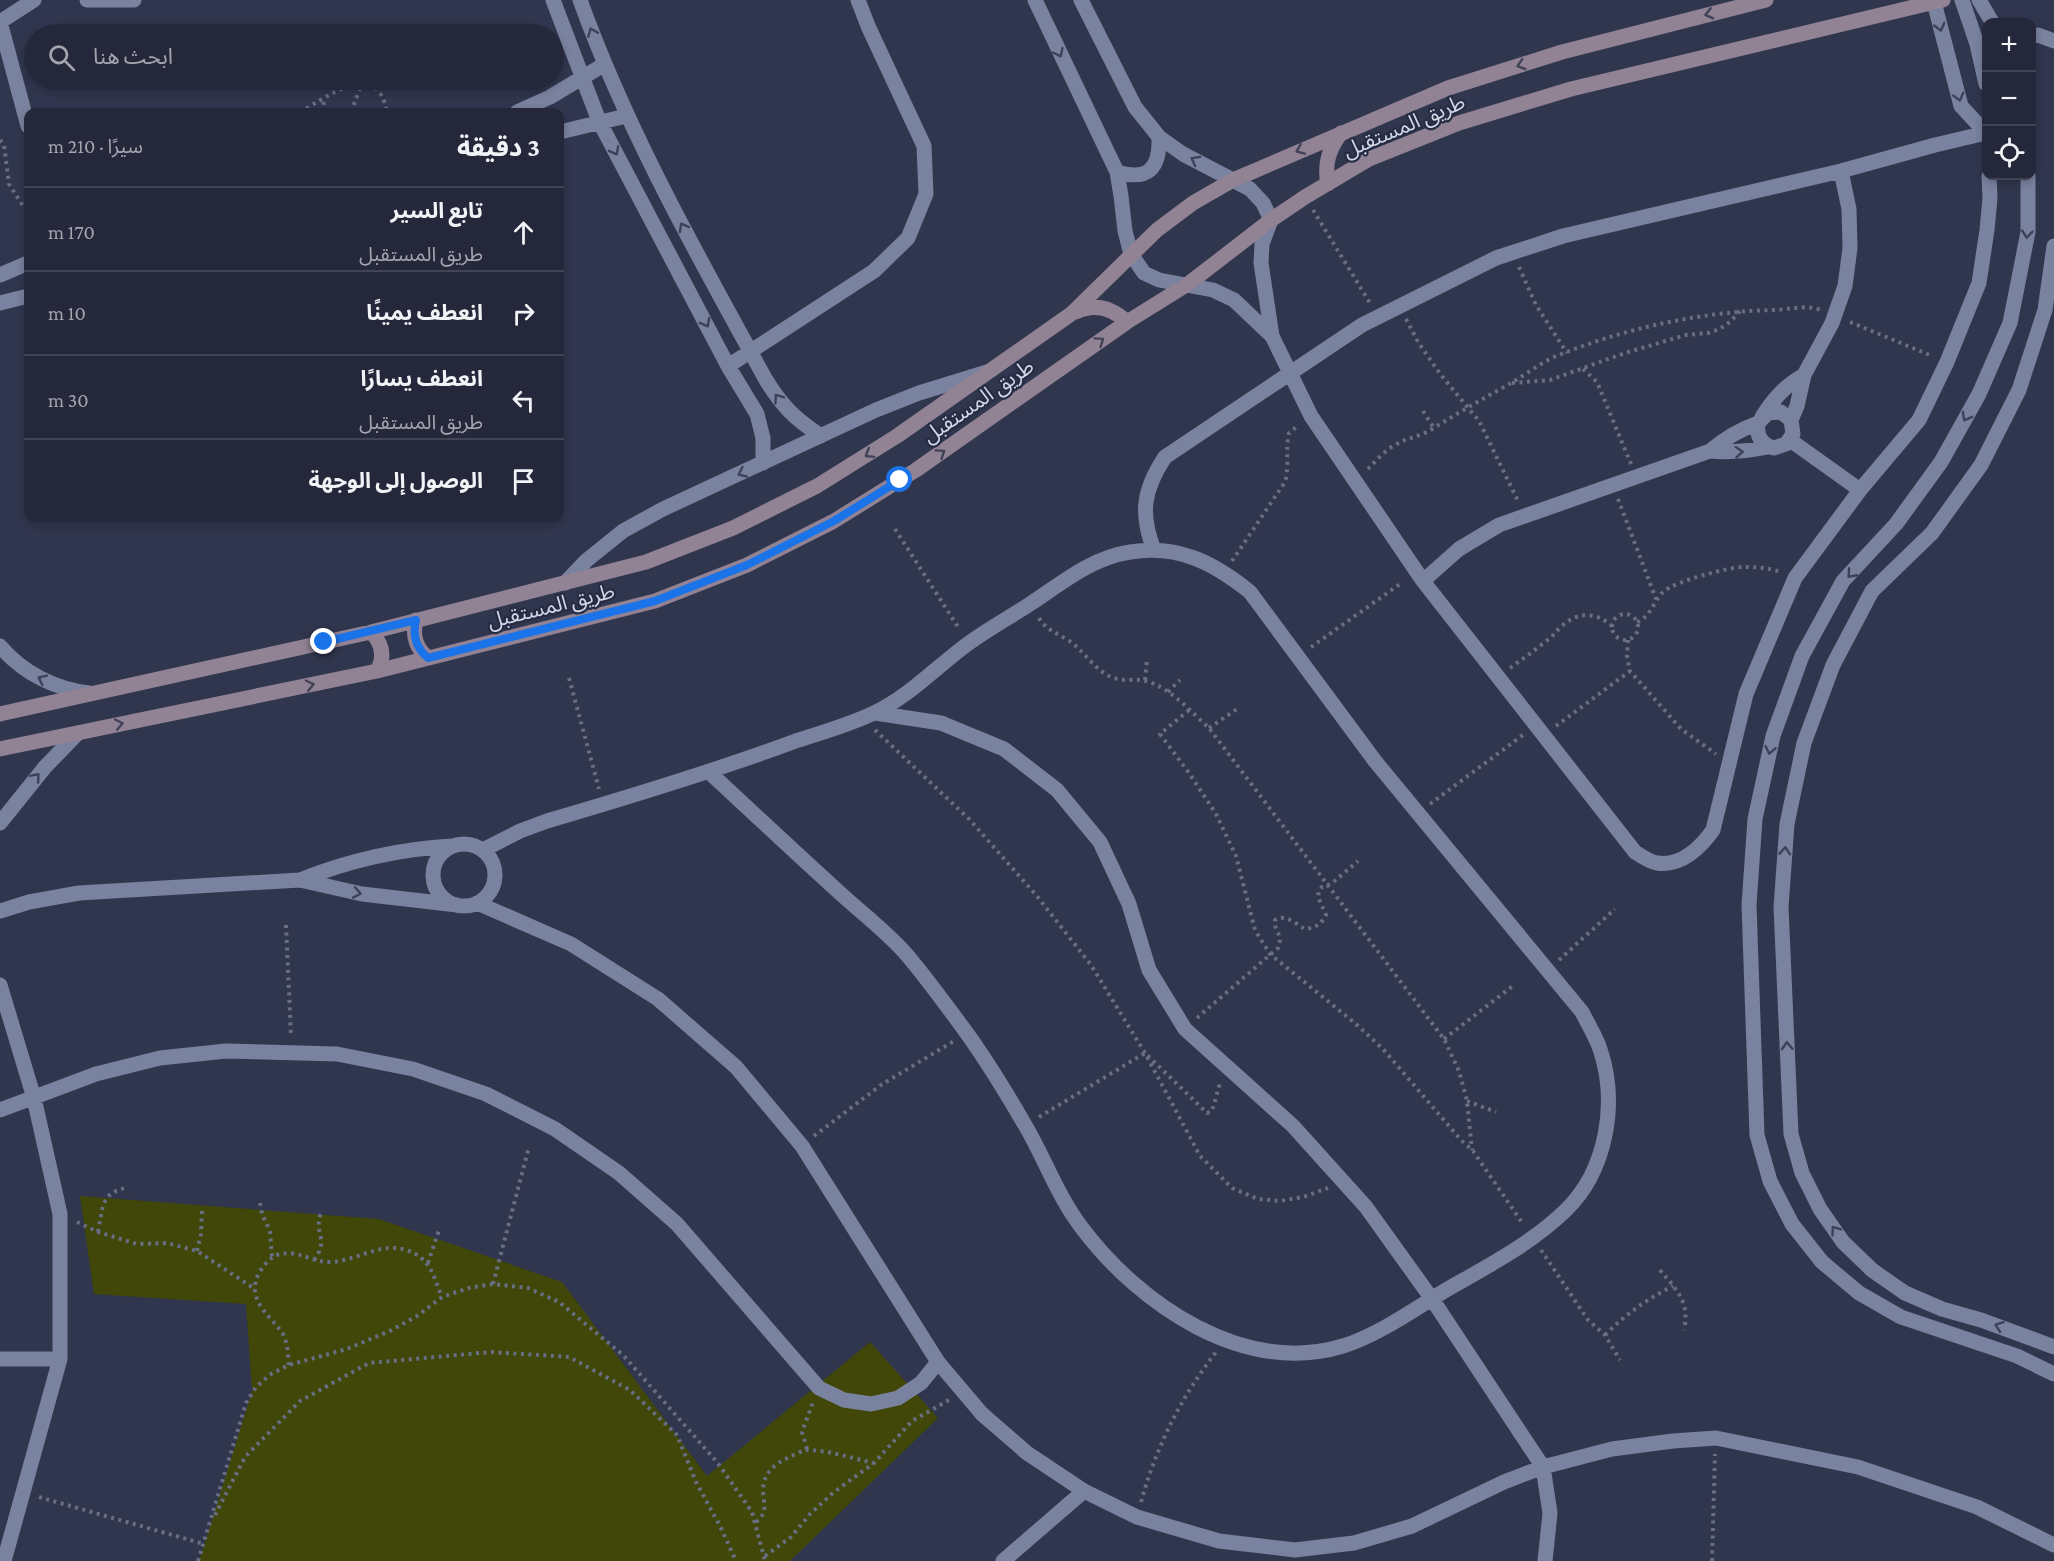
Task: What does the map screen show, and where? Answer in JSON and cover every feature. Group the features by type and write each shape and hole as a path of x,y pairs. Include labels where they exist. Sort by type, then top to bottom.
{"main road":[{"name":"طريق المستقبل","path":"0,714 371,632 565,583 646,562 733,528 817,486 897,436 1071,314 1157,230 1193,203 1233,180 1448,88 1562,52 1766,0"},
{"name":"طريق المستقبل","path":"0,749 377,671 655,601 747,565 834,521 916,470 1127,322 1188,284 1271,220 1369,159 1459,123 1582,86 1938,1"},
{"path":"1328,184 1326,162 1334,142 1341,133"},
{"path":"1071,314 1088,308 1107,308 1127,322"},
{"path":"416,620 414,629 417,646 428,658"},
{"path":"371,632 377,638 382,655 377,671"}],"street":[{"path":"24,111 0,22 34,0"},
{"path":"87,0 134,0"},
{"path":"553,0 562,24"},
{"path":"580,0 626,116 666,196 751,352 780,402 798,422 821,436"},
{"path":"728,366 874,271 908,238 926,194 924,146 858,0"},
{"path":"1035,0 1117,172 1125,231 1131,254 1144,273 1159,280 1213,290 1234,300 1272,336"},
{"path":"1081,0 1135,107 1159,137 1183,153 1250,189 1263,203 1271,220 1262,244 1261,263 1272,336 1311,416 1420,576 1498,677 1635,852 1657,863 1674,861 1690,855 1703,844 1713,830 1746,694 1796,578 1860,490 1919,420 1947,362 1978,283 1987,230 1989,180"},
{"path":"1962,0 1977,44 1983,72"},
{"path":"1979,0 1990,18"},
{"path":"1938,1 1960,106 1982,129"},
{"path":"564,29 599,121 728,366 757,414 763,438 762,463"},
{"path":"2036,35 2054,41"},
{"path":"564,89 605,64"},
{"path":"526,108 563,90"},
{"path":"564,131 626,116"},
{"path":"1154,550 1147,532 1144,512 1150,483 1165,457 1362,325 1399,306 1489,262 1563,236 1841,171 1982,134"},
{"path":"1117,172 1134,177 1150,171 1160,155 1159,137"},
{"path":"1420,576 1499,525 1526,515 1710,451 1739,452 1780,447 1790,440 1793,434 1791,420 1797,406 1804,375 1835,316 1845,286 1851,248 1849,209 1841,171"},
{"path":"2028,180 2028,232 2010,323 1979,394 1935,471 1896,524 1844,581 1802,656 1773,736 1755,819 1749,904 1758,1135 1770,1181 1792,1224 1822,1262 1867,1298 1901,1317 2017,1356 2054,1374"},
{"path":"2054,246 2045,310 2019,390 1981,465 1932,533 1872,591 1833,665 1804,742 1789,812 1781,907 1791,1134 1802,1173 1820,1209 1844,1242 1872,1270 1905,1293 1942,1310 1981,1320 2054,1347"},
{"path":"0,275 24,265"},
{"path":"0,303 24,297"},
{"path":"565,583 587,560 623,531 663,509 919,393 990,371"},
{"path":"1768,447 1759,437 1760,420 1779,392 1804,375"},
{"path":"1710,451 1740,429 1774,411 1781,412 1791,420"},
{"path":"1790,440 1860,490"},
{"path":"483,850 520,831 547,821 709,772 869,715 917,686 969,643 1086,566 1131,552 1154,550 1181,553 1206,561 1225,572 1250,592 1374,761 1582,1012 1600,1048 1609,1088 1607,1129 1595,1167 1575,1202 1546,1230 1432,1299 1344,1346 1304,1353 1274,1352 1226,1339 1183,1319 1144,1293 1109,1262 1079,1225 1025,1125 968,1034 905,953 709,772"},
{"path":"3,658 39,678 71,691 92,693"},
{"path":"869,715 941,723 1004,749 1058,790 1100,842 1128,904 1149,970 1185,1029 1293,1126 1346,1182 1432,1299 1544,1467 1550,1513 1545,1561"},
{"path":"0,823 45,767 78,733"},
{"path":"0,911 29,902 79,893 300,880 362,894 467,906 486,897 495,878 490,858 483,850 473,845 463,844 380,854 329,868 300,880"},
{"path":"452,846 438,858 433,877 435,886 441,895 457,905"},
{"path":"477,903 571,944 658,999 736,1067 802,1146 938,1362 962,1393 982,1414 1027,1453 1084,1491 1137,1517 1219,1541 1296,1556 1354,1543 1412,1526 1504,1482 1544,1467 1612,1449 1716,1438 1858,1467 1977,1507 2054,1545"},
{"path":"0,985 34,1098 60,1214 60,1359 4,1561"},
{"path":"0,1110 96,1074 160,1058 226,1051 337,1054 413,1069 486,1094 555,1129 619,1173 677,1224 819,1388 844,1400 871,1404 898,1398 921,1383 938,1362"},
{"path":"0,1359 60,1359"},
{"path":"1003,1561 1084,1491"}],"path":[{"path":"308,108 338,90"},
{"path":"353,108 359,90"},
{"path":"377,90 385,101 386,108"},
{"path":"323,108 326,99"},
{"path":"0,140 4,145 9,184 24,206"},
{"path":"1305,197 1378,317"},
{"path":"1512,253 1536,305 1567,353"},
{"path":"1399,306 1418,342 1479,421 1526,515"},
{"path":"1355,481 1391,446 1419,437 1552,358 1640,329 1690,318 1740,311 1816,308 1947,362"},
{"path":"1511,383 1550,380 1625,352 1686,335 1708,333 1720,329 1740,311"},
{"path":"1583,369 1597,382 1636,476"},
{"path":"1423,411 1434,428"},
{"path":"1225,572 1285,482 1288,471 1286,447 1289,433 1311,416"},
{"path":"1613,484 1656,599"},
{"path":"895,529 969,643"},
{"path":"1637,622 1647,616 1656,599 1665,590 1676,584 1742,567 1770,568 1796,578"},
{"path":"1298,656 1420,576"},
{"path":"1030,603 1042,623 1054,634 1068,640 1101,672 1115,679 1130,682 1145,680 1168,692 1209,728 1444,1040 1459,1071 1467,1101 1473,1151"},
{"path":"1498,677 1551,637 1561,626 1573,618 1586,614 1605,620 1613,627 1617,637 1628,640"},
{"path":"1613,627 1617,617 1623,615 1628,615 1637,622"},
{"path":"1637,622 1637,633 1628,640 1627,656 1630,671 1681,729 1729,764"},
{"path":"1145,680 1147,660"},
{"path":"1418,814 1630,671"},
{"path":"569,678 603,804"},
{"path":"1168,692 1180,680"},
{"path":"1209,728 1240,707"},
{"path":"1189,710 1160,734 1190,773 1216,813 1236,856 1255,930 1270,954 1383,1049 1473,1151 1588,1320 1605,1335 1620,1360"},
{"path":"869,715 969,819 1036,895 1091,965 1145,1053 1200,1156 1232,1188 1258,1198 1280,1201 1303,1197 1346,1182"},
{"path":"1185,1029 1278,948 1280,933 1274,924 1275,920 1283,917 1305,929 1318,926 1326,915 1319,901 1320,888 1329,885 1358,861"},
{"path":"1548,970 1615,909"},
{"path":"285,925 292,1052"},
{"path":"1444,1040 1514,985"},
{"path":"802,1146 881,1085 968,1034"},
{"path":"1145,1053 1207,1113 1212,1111 1225,1066"},
{"path":"1025,1125 1145,1053"},
{"path":"1467,1101 1496,1112"},
{"path":"493,1284 529,1147"},
{"path":"98,1232 107,1196 115,1190 126,1188"},
{"path":"260,1203 262,1214 270,1231 272,1258"},
{"path":"197,1251 201,1234 202,1210"},
{"path":"60,1214 98,1232 136,1244 167,1243 197,1251 255,1289"},
{"path":"314,1260 322,1245 318,1225 321,1214"},
{"path":"428,1263 439,1230"},
{"path":"288,1365 288,1350 283,1335 256,1301 255,1289 256,1278 261,1268 279,1254 302,1254 314,1260 327,1262 341,1261 386,1248 411,1251 428,1263 441,1298"},
{"path":"1659,1270 1673,1286 1685,1306 1684,1330"},
{"path":"198,1561 246,1403 256,1387 271,1374 288,1365 319,1358 368,1340 417,1316 441,1298 469,1288 493,1284 528,1287 559,1302 623,1355 717,1462 752,1512 765,1558 791,1537 810,1514 834,1492 874,1463 912,1421 962,1393"},
{"path":"1605,1335 1625,1315 1648,1299 1673,1286"},
{"path":"1137,1517 1151,1469 1170,1422 1195,1379 1226,1339"},
{"path":"209,1526 245,1456 300,1401 369,1363 491,1352 568,1357 630,1390 676,1435 696,1482 736,1561"},
{"path":"807,1449 802,1432 819,1388"},
{"path":"1712,1561 1716,1438"},
{"path":"756,1522 764,1513 764,1481 775,1464 807,1449 874,1463"},
{"path":"24,1492 204,1544"}],"green space":[{"path":"80,1196 379,1219 562,1282 707,1476 870,1342 938,1418 790,1561 199,1561 252,1391 246,1304 94,1294"}],"route":[{"path":"324,642 416,620 414,637 417,646 428,658 655,601 747,565 834,521 900,480"}]}
